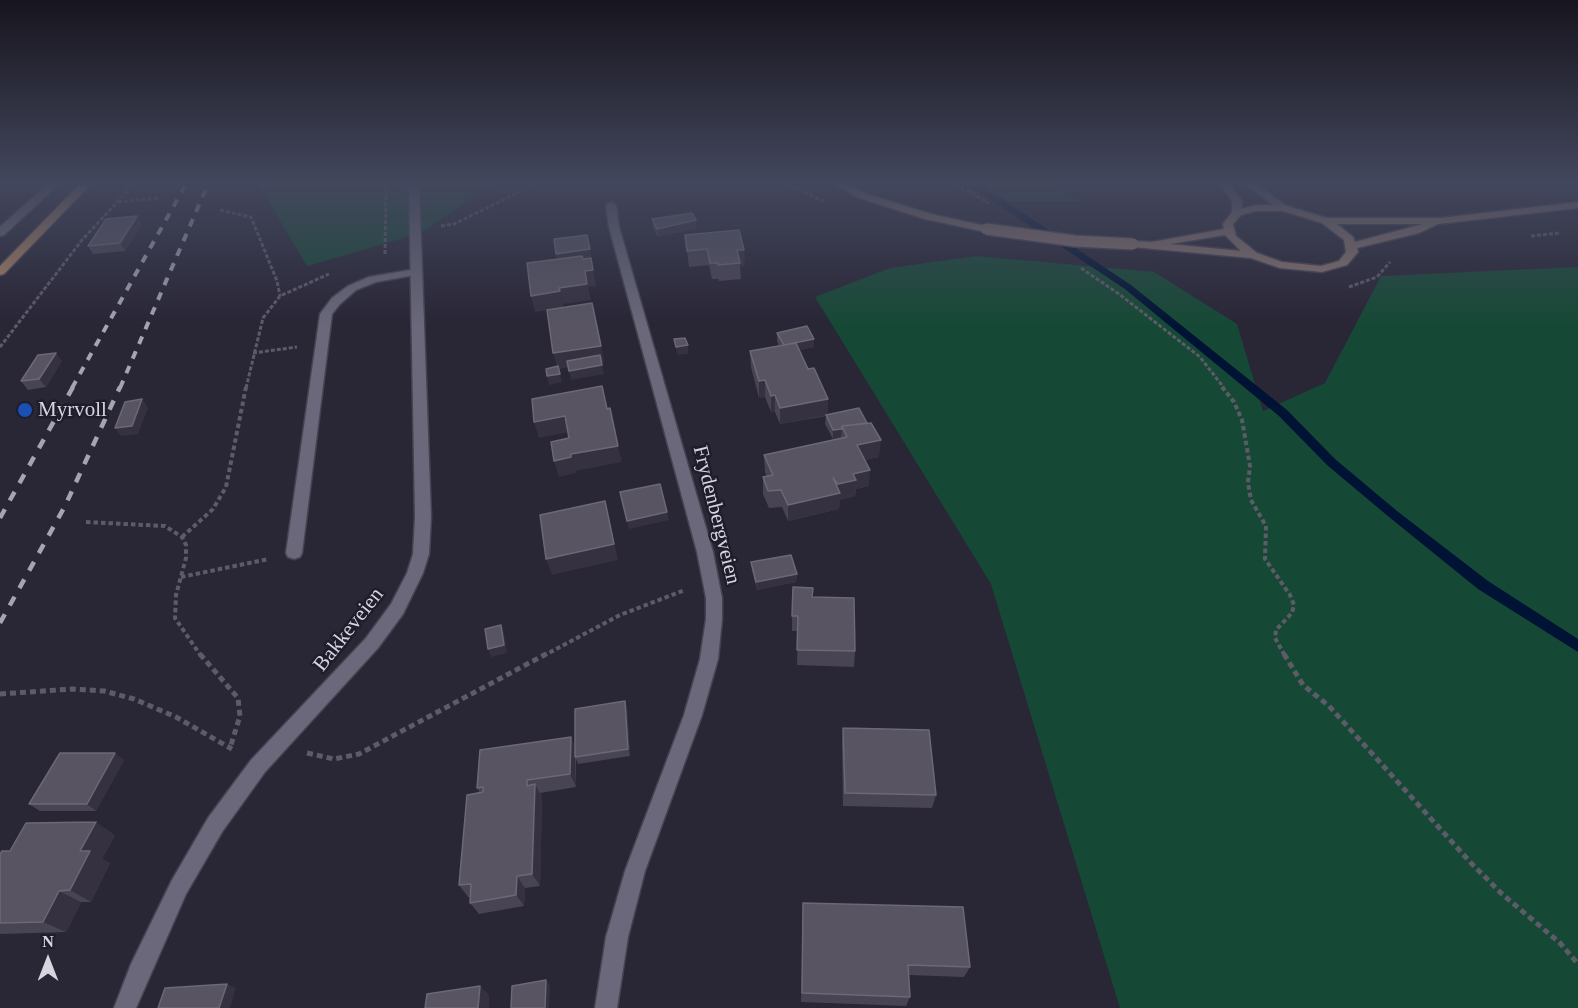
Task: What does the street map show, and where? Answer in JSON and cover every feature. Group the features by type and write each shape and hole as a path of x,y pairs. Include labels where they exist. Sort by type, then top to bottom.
{"main road":[{"path":"0,272 40,231"},
{"path":"1001,231 1075,241 1151,245 1178,250 1253,255"},
{"path":"1151,245 1228,231"},
{"path":"1228,231 1236,243 1253,255 1280,265 1322,269 1343,263 1352,252 1352,246 1341,231"},
{"path":"1352,246 1415,231"}],"street":[{"name":"Bakkeveien","path":"125,1008 139,972 179,887 215,825 258,766 351,668 386,625 408,590 421,554 423,517 416,231"},
{"name":"Frydenbergveien","path":"606,1008 617,937 634,871 693,715 709,659 714,619 710,579 698,526 615,231"},
{"path":"294,553 320,344 326,314 336,301 352,288 372,279 416,272"}],"path":[{"path":"0,347 90,231"},
{"path":"257,231 278,281 280,296"},
{"path":"385,231 385,254"},
{"path":"378,256 416,248"},
{"path":"1079,267 1119,294 1200,357 1234,402 1242,420 1247,444 1251,500 1266,526 1265,559 1290,595 1294,605 1292,613 1276,630 1275,638 1303,685 1329,706 1472,864 1502,894 1560,943 1578,964"},
{"path":"182,537 213,510 226,487 253,353 263,318 280,296 339,270"},
{"path":"253,353 320,344"},
{"path":"86,522 165,526 182,537 186,545 186,558 174,607 175,618 197,651 238,698 240,706 237,732 230,748"},
{"path":"181,578 294,553"},
{"path":"282,741 321,757 334,759 359,754 620,615 690,589 710,579"},
{"path":"0,694 72,689 104,692 134,699 176,717 258,766"}],"green space":[{"path":"286,231 424,231 421,233 307,266"},
{"path":"976,256 1154,272 1237,324 1263,411 1325,383 1381,276 1578,267 1578,1008 1120,1008 991,584 815,297 890,268"}],"building":[{"path":"98,231 128,231 120,243 88,246"},
{"path":"739,231 744,250 737,250 740,263 718,265 718,263 710,263 707,249 687,251 685,235"},
{"path":"587,235 590,249 556,254 554,239"},
{"path":"582,256 583,259 591,258 593,270 585,271 587,284 559,288 560,291 531,296 527,263"},
{"path":"592,303 601,346 553,353 547,310"},
{"path":"807,326 814,339 784,345 777,333"},
{"path":"685,338 688,345 676,347 674,339"},
{"path":"796,343 808,369 814,368 828,399 780,408 775,395 771,396 765,380 759,381 750,351"},
{"path":"56,353 39,379 21,381 38,355"},
{"path":"600,355 602,365 569,371 567,361"},
{"path":"558,366 560,374 547,376 546,369"},
{"path":"602,386 607,409 610,408 618,446 571,454 571,457 554,461 551,442 569,438 565,416 534,422 532,399"},
{"path":"142,399 132,426 115,428 125,402"},
{"path":"859,408 867,423 842,426 842,429 833,430 826,415"},
{"path":"871,423 881,440 857,445 870,470 853,474 856,480 838,484 833,478 840,493 788,505 781,490 768,491 763,477 773,475 764,455 847,437 842,426"},
{"path":"660,484 667,512 627,521 620,492"},
{"path":"605,501 614,544 546,559 540,515"},
{"path":"791,555 797,574 756,582 751,562"},
{"path":"793,587 813,588 812,597 854,598 855,651 797,650 798,616 792,616"},
{"path":"501,625 504,645 488,649 485,629"},
{"path":"625,701 628,749 575,757 575,709"},
{"path":"843,728 929,730 936,795 845,793"},
{"path":"571,737 570,774 527,780 527,786 535,784 532,874 517,876 516,895 470,903 471,884 459,885 467,795 483,792 483,787 477,788 480,750"},
{"path":"60,753 115,753 87,804 29,804"},
{"path":"96,822 80,851 90,851 70,890 59,891 43,922 0,923 0,854 2,851 10,851 26,823"},
{"path":"803,903 963,907 970,967 908,965 910,997 802,993"},
{"path":"546,980 545,1008 511,1008 512,986"},
{"path":"227,984 219,1008 158,1008 165,988"},
{"path":"480,986 478,1008 425,1008 427,994"}],"waterway":[{"path":"1044,231 1128,287 1283,413 1331,462 1483,585 1578,646"}],"railway":[{"path":"72,388 160,231"},
{"path":"120,388 188,231"},
{"path":"0,518 73,387"},
{"path":"0,623 65,506 120,387"}],"place":[{"name":"Myrvoll","path":"25,410"}]}
